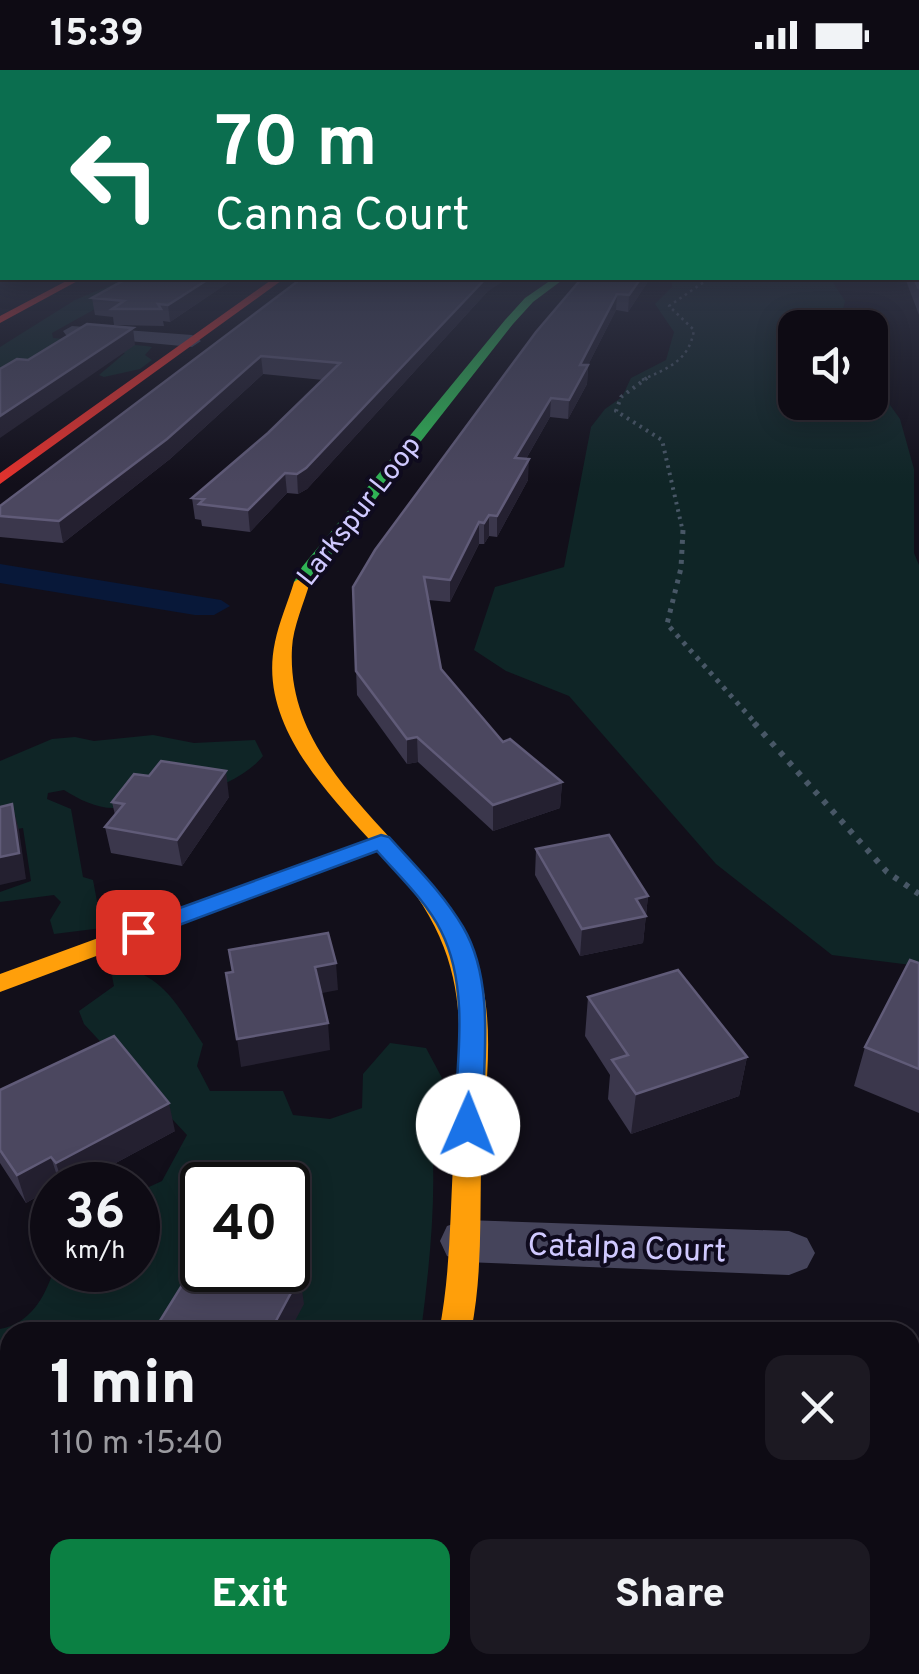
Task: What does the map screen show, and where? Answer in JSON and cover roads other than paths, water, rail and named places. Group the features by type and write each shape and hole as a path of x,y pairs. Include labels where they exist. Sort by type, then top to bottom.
{"street":[{"path":"106,334 192,341"},
{"path":"0,480 202,334"},
{"name":"Larkspur Loop","path":"455,1322 465,1242 472,1009 465,967 453,930 431,898 310,759 289,720 279,686 279,657 288,610 308,570 498,334"},
{"path":"0,983 381,842"},
{"name":"Catalpa Court","path":"465,1242 789,1253"}],"water":[{"path":"0,564 221,600 230,606 214,615 195,615 0,583"}]}
